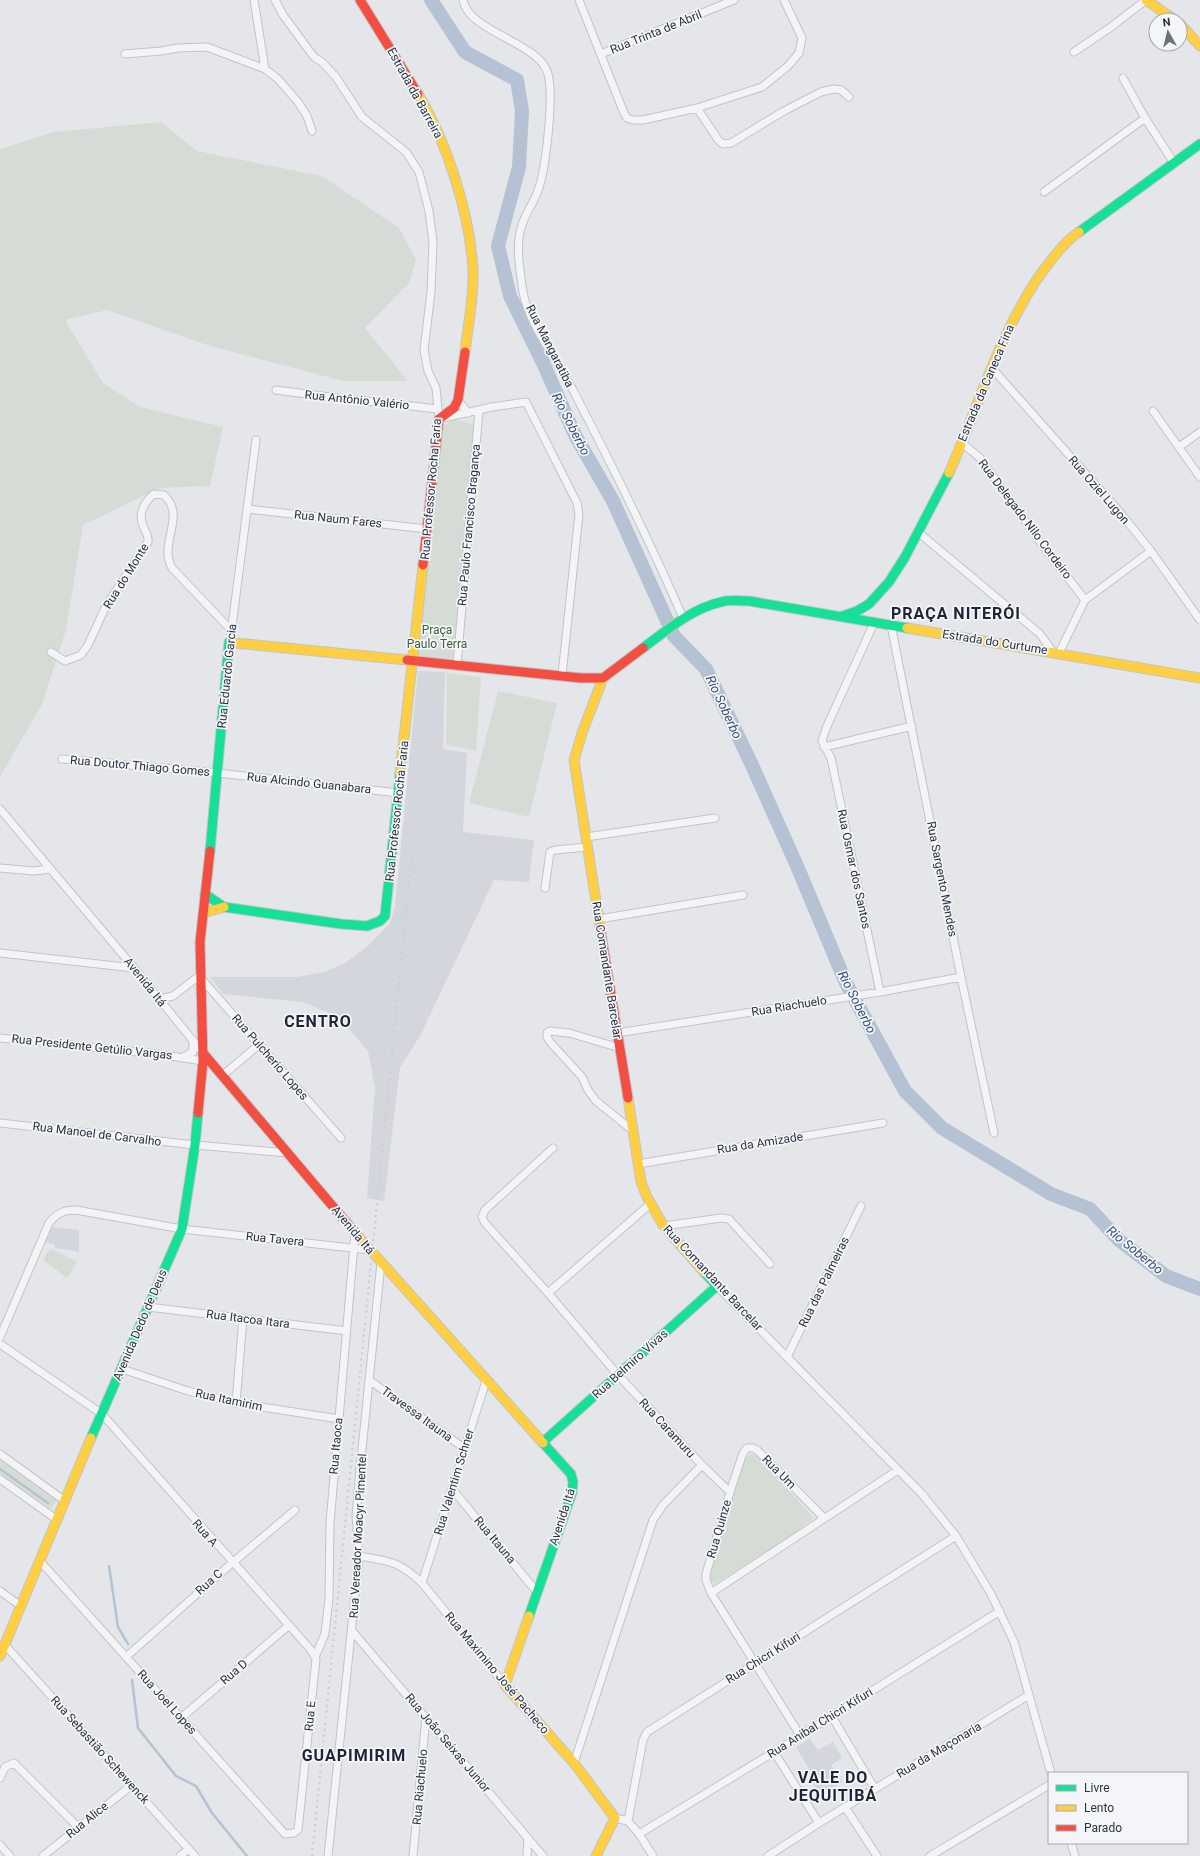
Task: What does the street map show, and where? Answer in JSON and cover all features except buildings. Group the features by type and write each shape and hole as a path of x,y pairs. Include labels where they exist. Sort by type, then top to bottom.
{"main road":[{"name":"Estrada da Barreira","path":"360,0 426,108 439,133 456,183 471,246 473,270 472,296 458,400"},
{"path":"1146,0 1163,12"},
{"path":"1188,33 1200,46"},
{"name":"Estrada da Caneca Fina","path":"683,618 710,605 723,601 736,600 842,616 859,616 887,585 918,532 949,473 990,367 1020,308 1042,274 1066,243 1115,204 1200,144"},
{"path":"439,419 454,408 458,400"},
{"name":"Rua Professor Rocha Faria","path":"224,907 358,926 374,924 385,916 439,419"},
{"name":"Estrada do Curtume","path":"859,616 874,623 1056,652 1200,678"},
{"path":"229,642 581,678 603,678 683,618"},
{"name":"Rua Eduardo Garcia","path":"203,913 218,773 229,642"},
{"name":"Rua Comandante Barcelar","path":"603,678 582,733 574,760 641,1182 649,1204 664,1226 717,1286"},
{"path":"205,894 224,907"},
{"path":"203,913 224,907"},
{"name":"Avenida Dedo de Deus","path":"0,1656 56,1519 182,1229 195,1145 203,1057 199,951 203,913"},
{"name":"Avenida Itá","path":"203,1057 223,1075 369,1250 571,1474 573,1482 572,1493 536,1591 505,1685"},
{"name":"Rua Belmiro Vivas","path":"543,1442 617,1374 717,1286"},
{"name":"Rua Maximino José Pacheco","path":"505,1685 574,1763 615,1818"},
{"path":"596,1856 615,1818"}],"street":[{"path":"254,0 265,68"},
{"name":"Rua Professor Rocha Faria","path":"274,0 314,57 336,77 362,117 406,152 419,172 429,211 433,242 431,292 424,350 427,366 436,388 439,419"},
{"name":"Rua Mangaratiba","path":"463,0 469,13 485,26 536,56 544,64 548,72 551,85 542,178 537,193 522,224 520,234 519,248 524,293 540,333 566,378 620,480 683,618"},
{"path":"579,0 620,104 627,118 633,120 643,120 696,108 762,87 775,78 788,66 798,53 802,38 784,0"},
{"name":"Rua Trinta de Abril","path":"601,54 734,0"},
{"path":"1074,52 1111,27 1146,0"},
{"path":"125,54 178,48 207,47 265,68 278,79 298,102 307,116 312,131"},
{"path":"1123,78 1145,118 1174,163"},
{"path":"696,108 719,141 724,144 731,143 784,111 821,92 834,88 841,90 849,97"},
{"path":"1044,192 1145,118"},
{"name":"Rua Oziel Lugon","path":"990,367 1100,490 1151,551 1200,620"},
{"name":"Rua Antônio Valério","path":"276,390 438,408"},
{"path":"458,400 468,413"},
{"path":"439,419 526,402 577,502 579,514 562,675"},
{"name":"Rua Paulo Francisco Bragança","path":"457,665 479,410"},
{"path":"1153,412 1200,477"},
{"path":"1179,447 1200,432"},
{"name":"Rua Eduardo Garcia","path":"229,642 232,631 256,440"},
{"name":"Rua Delegado Nilo Cordeiro","path":"961,442 980,458 1041,543 1085,600"},
{"name":"Rua do Monte","path":"51,652 66,661 81,655 88,645 106,606 148,542 148,535 141,522 141,514 144,504 154,494 164,495 169,499 173,508 174,517 167,552 168,562 232,631"},
{"name":"Rua Naum Fares","path":"248,509 427,529"},
{"path":"918,532 1040,634 1056,652 1085,600 1151,551"},
{"path":"874,623 827,726 822,741 824,747 912,726"},
{"name":"Rua Sargento Mendes","path":"891,625 961,977 994,1133"},
{"name":"Rua Osmar dos Santos","path":"824,747 831,758 880,992"},
{"name":"Rua Doutor Thiago Gomes","path":"62,759 218,773"},
{"name":"Rua Alcindo Guanabara","path":"218,773 399,793"},
{"name":"Avenida Itá","path":"0,808 134,968 193,1041 203,1057"},
{"path":"586,837 715,818"},
{"path":"545,888 550,852 555,850 588,847"},
{"path":"0,868 34,872 50,869"},
{"path":"599,919 743,895"},
{"path":"0,953 134,968"},
{"path":"159,999 173,996 199,976"},
{"name":"Rua Pulcherio Lopes","path":"199,976 341,1138"},
{"name":"Rua Riachuelo","path":"617,1033 880,992 961,977"},
{"path":"168,1011 173,996"},
{"path":"620,1048 569,1033 550,1031 547,1033 547,1037 550,1042 582,1077 588,1090 596,1101 632,1130"},
{"name":"Rua Presidente Getúlio Vargas","path":"0,1038 184,1058 203,1057"},
{"name":"Rua Presidente Getúlio Vargas","path":"184,1058 193,1052 193,1041"},
{"path":"223,1075 260,1044"},
{"name":"Rua Manoel de Carvalho","path":"0,1123 195,1145 288,1153"},
{"name":"Rua da Amizade","path":"638,1164 883,1123"},
{"name":"Rua Caramuru","path":"553,1148 485,1210 482,1218 492,1232 548,1293 617,1374 702,1465 663,1505 654,1520 574,1763"},
{"path":"548,1293 649,1204"},
{"name":"Rua das Palmeiras","path":"787,1357 861,1206"},
{"name":"Rua Tavera","path":"0,1337 49,1223 58,1214 68,1210 76,1210 182,1229 369,1250"},
{"path":"664,1226 721,1218 729,1219 770,1264"},
{"name":"Rua Itaoca","path":"315,1657 325,1634 329,1599 330,1523 355,1233"},
{"name":"Rua Vereador Moacyr Pimentel","path":"328,1856 359,1556 356,1516 381,1263"},
{"name":"Rua Comandante Barcelar","path":"717,1286 927,1500 956,1536 1000,1611 1014,1642 1051,1772"},
{"name":"Rua Itacoa Itara","path":"148,1307 347,1331"},
{"path":"236,1403 243,1318"},
{"name":"Rua A","path":"0,1344 102,1414 315,1657"},
{"name":"Rua Itamirim","path":"122,1369 188,1391 236,1403 338,1419"},
{"name":"Travessa Itauna","path":"369,1380 464,1448"},
{"name":"Rua Valentim Schner","path":"422,1583 453,1490 464,1448 486,1381"},
{"name":"Rua Um","path":"730,1492 743,1453 747,1448 752,1448 758,1450 824,1518"},
{"path":"0,1454 65,1501"},
{"name":"Rua Quinze","path":"702,1465 730,1492 706,1574 706,1580 711,1593"},
{"path":"800,1734 711,1593 898,1470"},
{"path":"0,1479 56,1519"},
{"name":"Rua Itauna","path":"453,1490 536,1591"},
{"name":"Rua C","path":"126,1657 232,1563 295,1510"},
{"name":"Rua Chicri Kifuri","path":"628,1821 644,1735 755,1662 956,1536"},
{"name":"Rua Maximino José Pacheco","path":"359,1556 396,1563 409,1570 422,1583 505,1685"},
{"name":"Rua Joel Lopes","path":"40,1560 285,1834 294,1833 298,1830"},
{"path":"0,1591 21,1606"},
{"name":"Rua Anibal Chicri Kifuri","path":"639,1834 1000,1611"},
{"name":"Rua D","path":"181,1718 288,1626"},
{"name":"Rua João Seixas Junior","path":"352,1632 426,1717 542,1856"},
{"name":"Rua Sebastião Schewenck","path":"5,1645 195,1856"},
{"name":"Rua E","path":"298,1830 315,1657"},
{"name":"Rua da Maçonaria","path":"768,1856 819,1823 1029,1695"},
{"path":"830,1715 875,1789"},
{"name":"Rua Riachuelo","path":"413,1856 426,1717"},
{"path":"774,1752 819,1823"},
{"path":"0,1778 5,1767 14,1763 78,1827"},
{"name":"Rua Alice","path":"43,1856 132,1785"},
{"path":"930,1856 1048,1786"},
{"path":"845,1807 877,1856"},
{"path":"615,1818 628,1821 639,1834 653,1856"},
{"path":"527,1856 528,1838"},
{"path":"1071,1844 1074,1856"},
{"path":"0,1845 10,1856"},
{"path":"180,1856 189,1849"}],"shaded area":[{"path":"418,671 445,672 443,749 467,753 463,832 534,840 529,882 494,880 420,1036 400,1067 384,1201 367,1198 375,1087 368,1051 350,1030 327,1012 302,1002 223,994 210,977 297,977 324,972 345,963 369,945 390,923 395,907"},
{"path":"52,1227 79,1230 79,1252 55,1248 55,1245 45,1242"},
{"path":"810,1739 818,1750 833,1742 842,1758 831,1765 843,1782 820,1795 810,1778 813,1776 796,1747"}],"green space":[{"path":"161,122 197,151 322,176 399,228 416,260 409,283 365,328 408,381 343,381 210,346 107,310 65,320 103,383 140,407 223,427 210,486 160,488 83,525 66,630 42,704 0,777 0,149 54,132"},
{"name":"Praça Paulo Terra","path":"452,420 465,421 474,426 453,659 418,656 444,426"},
{"path":"447,673 481,677 476,751 446,745"},
{"path":"498,691 557,703 529,817 469,803"},
{"path":"52,1249 77,1262 67,1278 43,1260 47,1252"},
{"path":"751,1454 758,1456 814,1518 790,1536 715,1584 710,1581 710,1572 744,1459"},
{"path":"0,1459 57,1500 51,1509 0,1474"}],"waterway":[{"name":"Rio Soberbo","path":"431,0 465,52 517,80 522,111 519,167 498,246 510,296 544,365 575,435 613,501 674,636 706,669 751,763 797,866 846,983 905,1091 942,1128 1051,1194 1090,1209 1119,1240 1166,1276 1200,1289"},
{"path":"0,1469 48,1503"},
{"path":"109,1566 118,1627 128,1644"},
{"path":"132,1680 138,1728 176,1776 196,1786 212,1813 247,1856"}],"railway":[{"path":"312,1856 412,852"}],"traffic: fast":[{"path":"1079,232 1200,144"},
{"path":"843,616 857,611 869,604 889,582 905,557 949,473"},
{"path":"643,648 670,627 689,615 710,605 735,600 749,601 907,628"},
{"path":"210,851 229,642 235,643"},
{"path":"205,894 224,907 341,924 367,926 380,921 385,916 400,774"},
{"path":"91,1438 182,1229 195,1145 198,1113"},
{"path":"543,1442 717,1286 704,1272"},
{"path":"529,1616 572,1493 573,1482 571,1474 543,1443"}],"traffic: slow":[{"path":"1146,0 1163,12"},
{"path":"1188,33 1200,46"},
{"path":"418,94 429,113 447,156 462,202 467,226 471,248 473,280 472,301 465,352"},
{"path":"949,473 1002,344 1027,295 1042,272 1064,245 1079,232"},
{"path":"400,774 423,565"},
{"path":"907,628 1200,678"},
{"path":"235,643 407,660"},
{"path":"600,927 574,760 582,733 603,678"},
{"path":"203,913 224,907"},
{"path":"628,1098 641,1182 647,1197 663,1225 704,1272"},
{"path":"357,1235 543,1443"},
{"path":"0,1656 91,1438"},
{"path":"529,1616 505,1685 574,1763 615,1818 596,1856"}],"traffic: jam":[{"path":"360,0 418,94"},
{"path":"423,565 439,419 454,408 458,400 465,352"},
{"path":"407,660 581,678 603,678 643,648"},
{"path":"198,1113 203,1061 200,942 210,851"},
{"path":"600,927 628,1098"},
{"path":"203,1053 357,1235"}],"district":[{"name":"PRAÇA NITERÓI","path":"956,613"},
{"name":"CENTRO","path":"318,1021"},
{"name":"GUAPIMIRIM","path":"354,1755"},
{"name":"VALE DO JEQUITIBÁ","path":"833,1786"}]}
